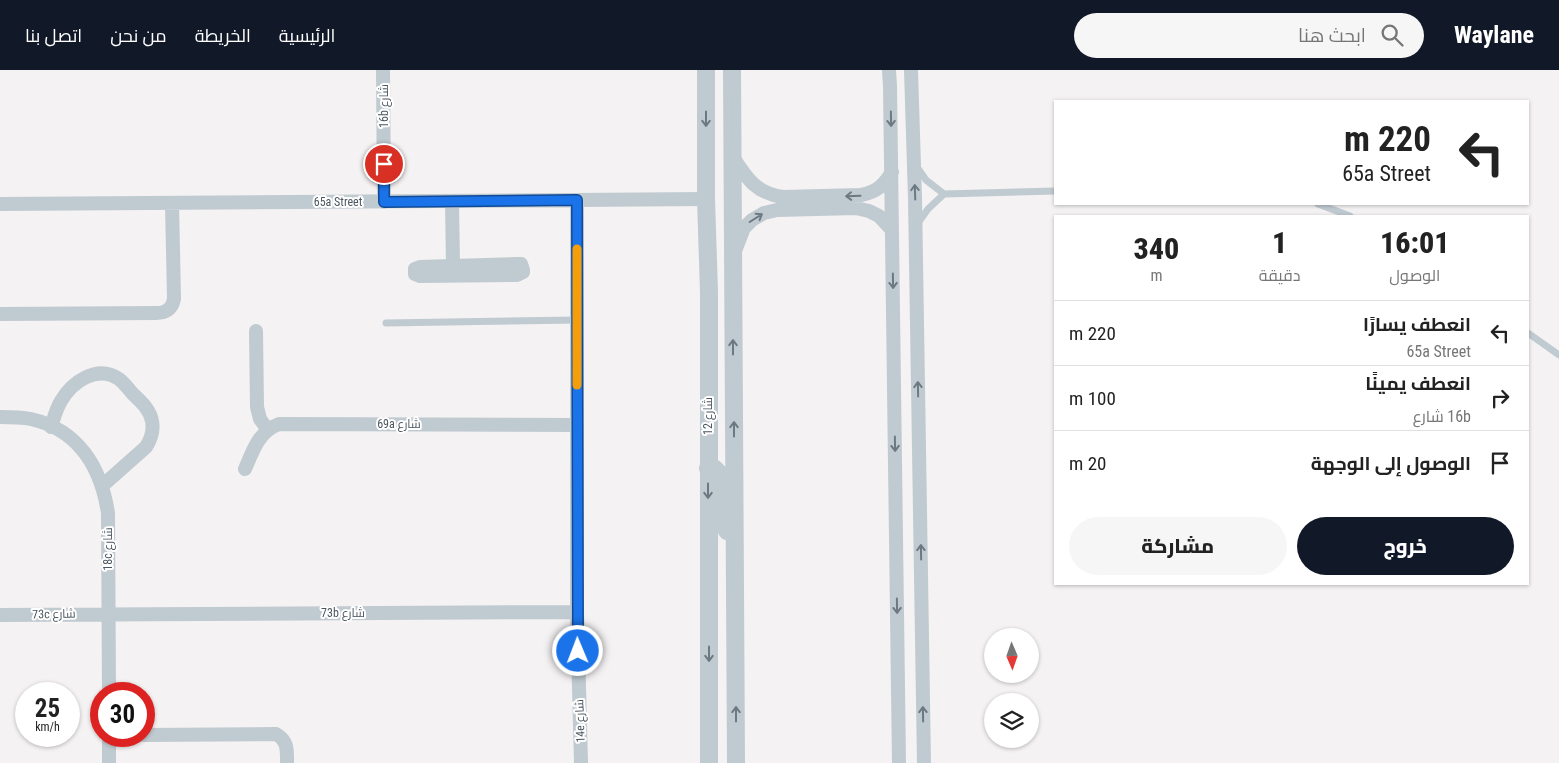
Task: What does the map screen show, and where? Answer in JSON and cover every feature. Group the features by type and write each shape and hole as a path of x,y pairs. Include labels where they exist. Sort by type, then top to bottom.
{"street":[{"name":"16b شارع","path":"383,70 384,202"},
{"name":"شارع 12","path":"706,70 709,763"},
{"name":"شارع 12","path":"732,70 736,763"},
{"path":"889,70 892,172 899,763"},
{"path":"911,70 916,226 924,763"},
{"path":"733,157 750,182 771,196 861,196 872,193 880,188 892,172"},
{"name":"65a Street","path":"0,204 706,199"},
{"name":"14e شارع","path":"577,200 577,612 581,763"},
{"path":"452,201 453,266"},
{"path":"0,314 156,314 168,310 172,307 174,299 172,203"},
{"path":"733,259 744,228 752,220 764,213 777,210 856,208 880,216 892,230"},
{"path":"521,264 524,270 520,274 508,275 420,276 414,272 415,269 420,267 453,266 521,264"},
{"path":"708,292 715,307 718,324 720,389 724,394 734,396"},
{"path":"245,469 256,443 268,430 260,419 256,407 256,330"},
{"path":"51,427 60,402 70,389 84,378 98,373 111,375 118,379 147,408 153,428 150,441 146,447 102,486"},
{"name":"18c شارع","path":"0,417 30,419 65,434 78,444 97,471 108,513 109,682"},
{"name":"69a شارع","path":"268,430 285,424 577,425"},
{"path":"708,468 715,469 720,474 724,523 735,547"},
{"name":"73b شارع","path":"108,614 577,612"},
{"name":"73c شارع","path":"0,615 108,614"},
{"path":"155,736 276,734 285,741 287,746 287,763"},
{"path":"109,747 109,763"}],"lane":[{"path":"914,161 926,180 944,194 1054,191"},
{"path":"916,226 928,209 944,194"},
{"path":"1321,205 1347,215"},
{"path":"386,323 577,320"},
{"path":"1529,334 1559,355"}],"slow traffic":[{"path":"577,249 577,385"}],"route":[{"path":"384,164 384,202 577,200 578,651"}]}
